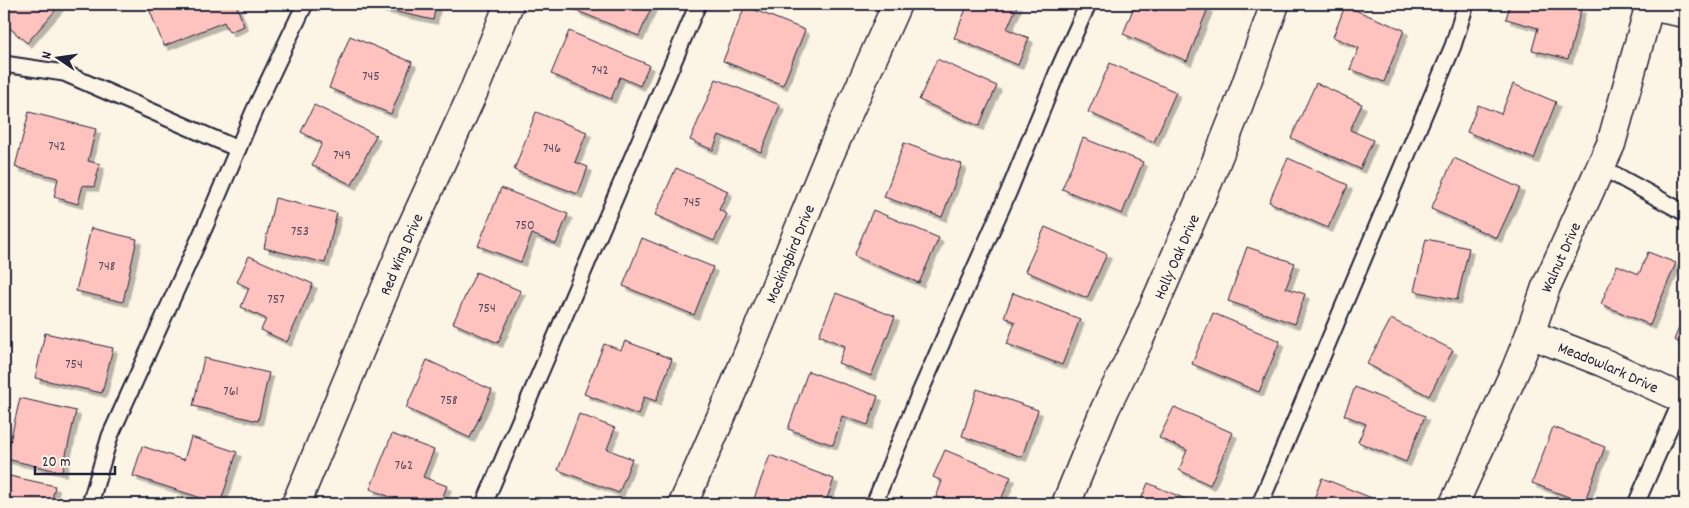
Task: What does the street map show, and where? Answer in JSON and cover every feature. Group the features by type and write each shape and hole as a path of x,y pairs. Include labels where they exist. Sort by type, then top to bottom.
{"street":[{"name":"Red Wing Drive","path":"296,504 408,236 473,93 509,4"},
{"name":"Mockingbird Drive","path":"683,504 735,386 829,156 897,4"},
{"name":"Holly Oak Drive","path":"1066,504 1105,409 1140,340 1208,182 1236,112 1275,4"},
{"path":"1649,5 1685,13"},
{"name":"Walnut Drive","path":"1454,504 1530,334 1546,287 1611,144 1649,5"},
{"name":"Meadowlark Drive","path":"1530,334 1602,362 1684,400"}],"lane":[{"path":"90,504 110,436 206,224 254,111 305,4"},
{"path":"484,504 698,4"},
{"path":"874,504 918,397 1009,191 1057,73 1088,4"},
{"path":"1260,504 1449,55 1465,4"},
{"path":"4,64 64,73 238,149"},
{"path":"1600,166 1685,213"},
{"path":"1636,504 1684,400"}],"building":[{"path":"4,4 61,4 27,43 4,23"},
{"path":"147,4 236,4 244,26 229,32 224,22 164,46"},
{"path":"381,4 436,4 433,20 380,8"},
{"path":"578,4 653,4 639,36 575,10"},
{"path":"968,4 1018,4 1007,29 1029,38 1018,65 954,38"},
{"path":"1135,4 1156,11 1159,4 1197,4 1208,8 1187,61 1123,34"},
{"path":"1510,4 1562,4 1581,9 1568,59 1532,50 1538,28 1506,19"},
{"path":"745,6 805,30 783,85 723,61"},
{"path":"1345,6 1404,30 1384,82 1350,69 1359,48 1333,37"},
{"path":"569,31 649,65 640,86 620,77 611,99 551,74"},
{"path":"350,36 412,62 391,114 329,88"},
{"path":"937,59 997,86 979,126 919,100"},
{"path":"1110,63 1176,92 1154,142 1088,112"},
{"path":"716,79 780,105 761,152 719,135 713,150 690,140"},
{"path":"1316,83 1362,104 1350,130 1373,140 1360,169 1291,138"},
{"path":"1513,84 1556,102 1534,159 1467,132 1478,105 1501,114"},
{"path":"314,105 376,135 352,185 312,165 322,143 301,132"},
{"path":"29,112 96,129 88,161 100,164 94,187 83,185 78,204 54,197 58,178 15,167"},
{"path":"536,112 587,132 575,162 588,167 578,194 514,170"},
{"path":"1083,138 1143,162 1122,214 1062,189"},
{"path":"904,143 962,164 942,217 884,197"},
{"path":"1288,158 1348,185 1328,228 1269,202"},
{"path":"1454,158 1520,188 1497,238 1431,209"},
{"path":"676,168 728,191 719,210 727,214 714,241 655,215"},
{"path":"501,188 568,214 556,244 532,234 521,262 478,246"},
{"path":"275,198 337,213 325,263 264,248"},
{"path":"873,210 939,238 919,283 854,256"},
{"path":"1045,227 1107,254 1087,298 1025,271"},
{"path":"91,228 137,239 123,302 76,291"},
{"path":"642,238 713,267 694,315 623,286"},
{"path":"1426,239 1469,248 1457,300 1414,291"},
{"path":"1247,247 1295,263 1286,288 1305,294 1295,324 1228,301"},
{"path":"1648,252 1676,263 1650,325 1601,304 1617,265 1639,274"},
{"path":"249,256 313,284 287,342 261,330 266,319 241,307 249,288 237,282"},
{"path":"476,272 521,291 498,343 453,323"},
{"path":"836,293 895,317 871,376 838,363 845,346 819,335"},
{"path":"1013,293 1080,319 1062,365 1007,344 1015,322 1004,317"},
{"path":"1213,313 1280,341 1259,392 1192,364"},
{"path":"1685,313 1685,345 1674,340"},
{"path":"1391,319 1453,350 1429,396 1367,364"},
{"path":"45,333 113,348 102,393 35,378"},
{"path":"625,341 672,359 656,401 644,397 638,415 584,394 604,344 621,350"},
{"path":"204,358 269,373 258,421 193,406"},
{"path":"427,360 492,390 470,438 406,408"},
{"path":"808,371 878,396 868,425 842,416 833,445 788,429"},
{"path":"1355,387 1425,416 1406,462 1358,442 1366,424 1344,415"},
{"path":"977,389 1038,410 1022,457 962,436"},
{"path":"20,398 76,411 62,472 6,459"},
{"path":"1174,407 1233,433 1210,485 1179,470 1187,450 1159,438"},
{"path":"579,414 615,428 607,449 632,459 619,493 558,470"},
{"path":"1553,427 1605,447 1584,503 1532,483"},
{"path":"392,434 434,450 423,477 447,486 440,504 408,504 370,489"},
{"path":"191,437 237,452 220,504 133,476 142,446 184,460"},
{"path":"945,450 1011,477 999,504 947,504 948,501 936,497 942,481 933,477"},
{"path":"770,455 834,479 825,504 752,504"},
{"path":"5,475 55,486 51,504 4,504"},
{"path":"1322,478 1384,503 1384,504 1312,504"},
{"path":"1148,483 1197,504 1139,504"},
{"path":"147,497 164,504 144,504"},
{"path":"531,499 546,504 529,504"}]}
